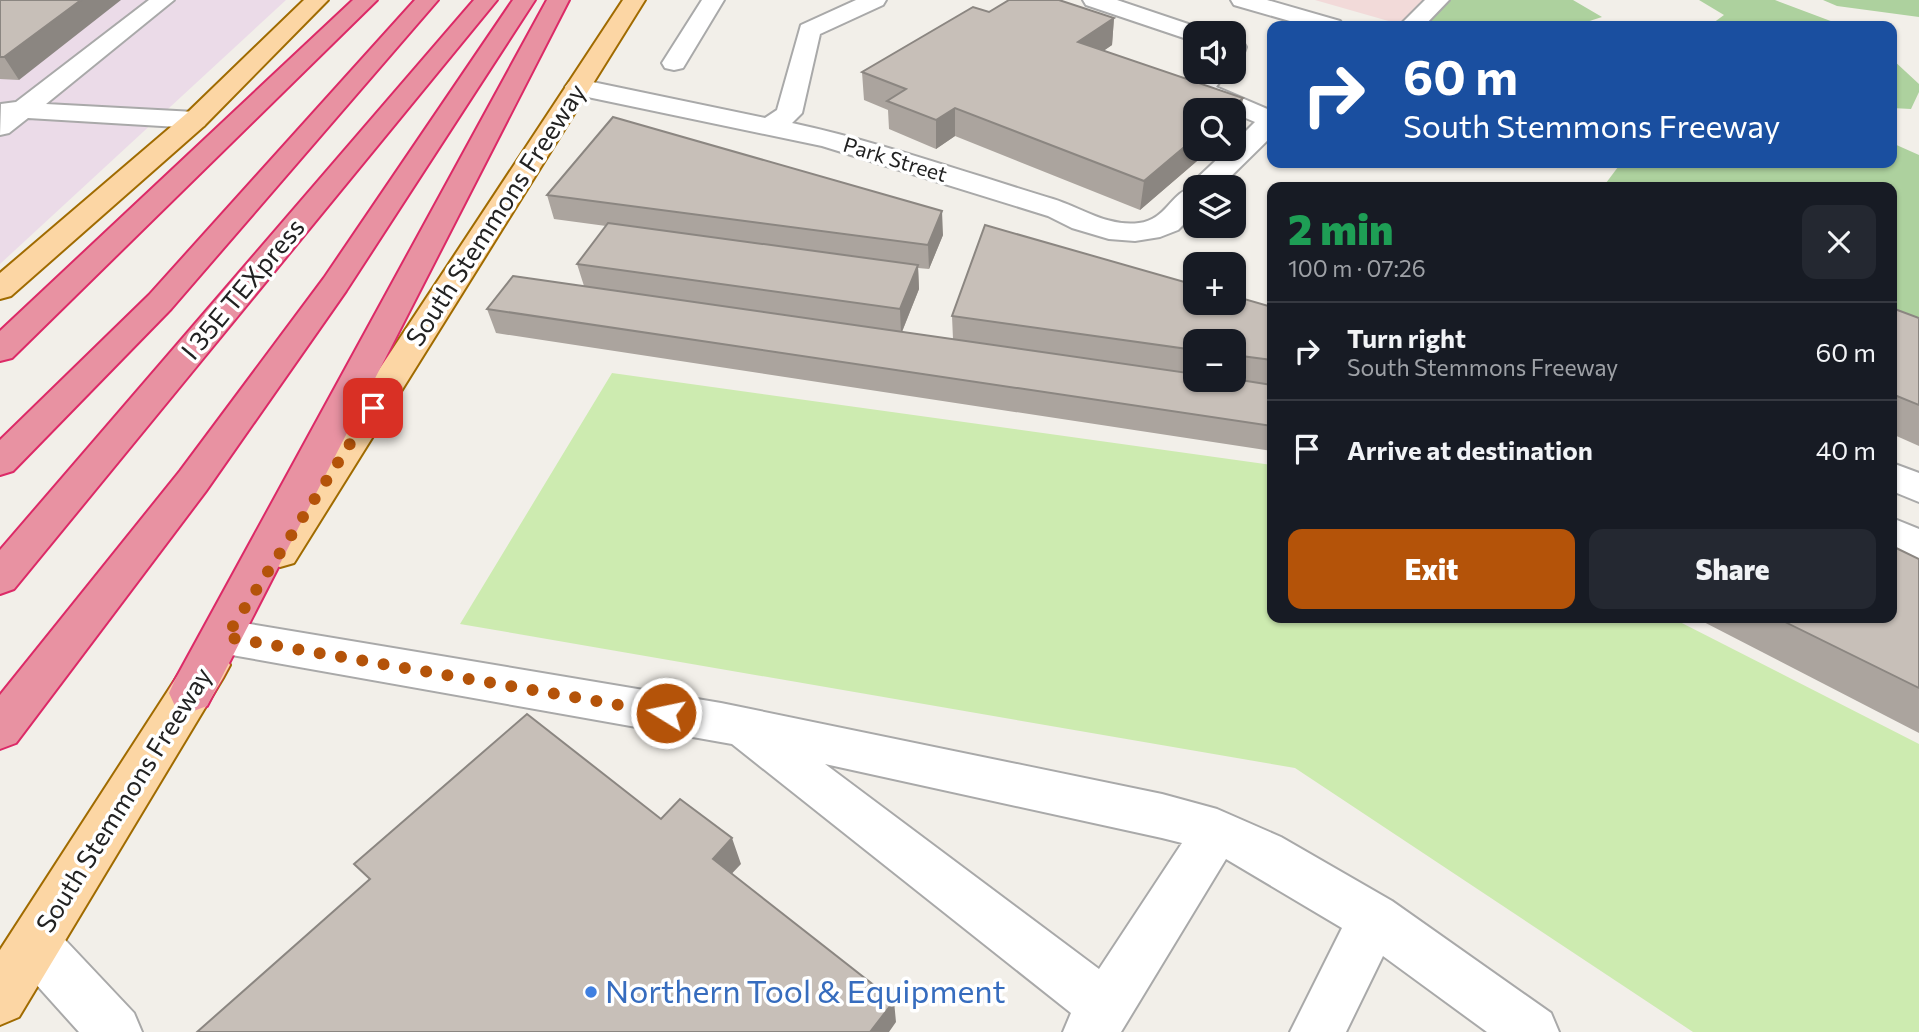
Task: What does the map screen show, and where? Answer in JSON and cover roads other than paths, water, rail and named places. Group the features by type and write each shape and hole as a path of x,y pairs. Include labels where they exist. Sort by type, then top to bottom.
{"highway":[{"path":"0,350 366,0"},
{"path":"0,462 160,302 427,0"},
{"name":"I 35E TEXpress","path":"0,578 486,0"},
{"path":"0,729 193,481 319,306 524,0"},
{"path":"191,693 558,0"}],"main road":[{"path":"0,289 195,120 317,0"},
{"name":"South Stemmons Freeway","path":"0,998 226,637 634,0"}],"lane":[{"path":"0,127 11,110 163,0"},
{"path":"674,63 713,0"},
{"path":"768,128 789,113 809,30 875,0"},
{"path":"1094,0 1183,30"},
{"path":"1242,0 1315,21"},
{"path":"1416,21 1438,0"},
{"path":"1204,84 1200,89 1267,118"},
{"name":"Park Street","path":"578,87 828,139 1058,210 1088,227 1134,233 1165,225 1183,208"},
{"path":"11,110 195,120"},
{"path":"1216,175 1267,125"},
{"path":"1897,478 1919,488"},
{"path":"1897,535 1919,546"},
{"path":"226,637 740,726 1162,816 1217,831 1264,853 1374,919 1532,1032"},
{"path":"740,726 1098,1019 1217,831"},
{"path":"1317,1032 1374,919"},
{"path":"34,944 115,1032"}],"place":[{"name":"Northern Tool & Equipment","path":"591,992"}]}
